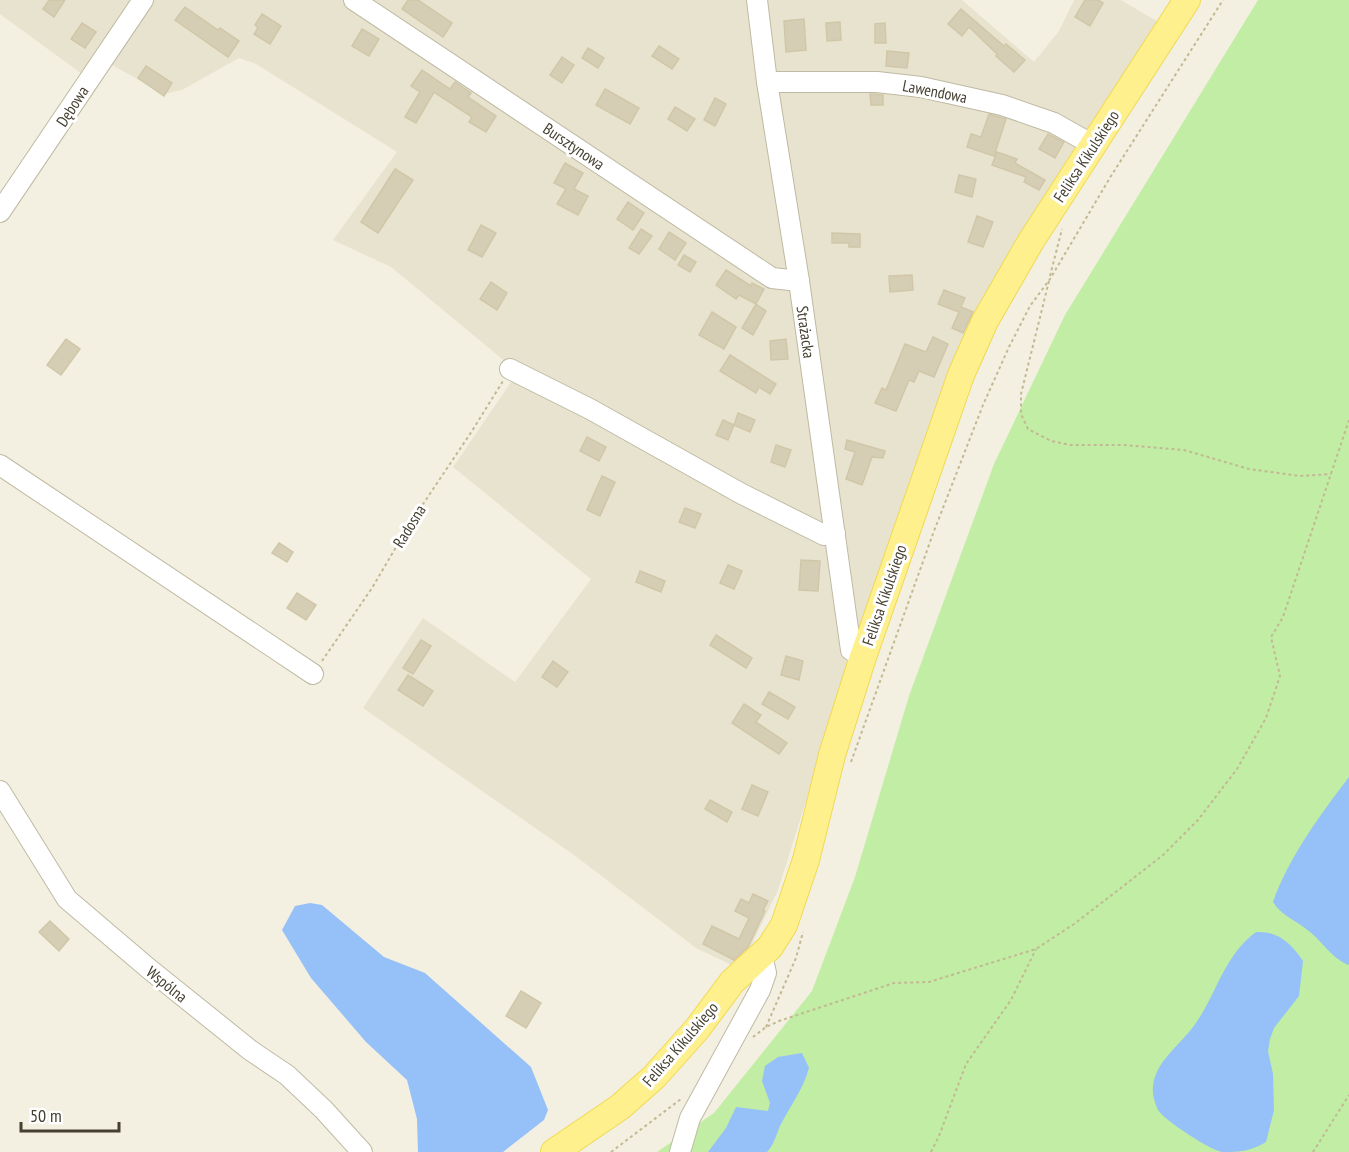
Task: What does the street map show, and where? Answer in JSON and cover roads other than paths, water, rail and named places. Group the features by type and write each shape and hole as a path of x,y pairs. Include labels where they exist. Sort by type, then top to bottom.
{"main road":[{"name":"Feliksa Kikulskiego","path":"554,1152 620,1107 654,1077 697,1029 732,982 770,947 784,925 797,892 832,755 863,657 961,375 980,332 1031,240 1187,0"}],"street":[{"name":"Dębowa","path":"0,212 143,0"},
{"name":"Bursztynowa","path":"354,0 772,278 799,281"},
{"name":"Strażacka","path":"757,0 767,82 799,281 851,650 863,657"},
{"name":"Lawendowa","path":"767,82 877,81 921,87 1002,105 1054,123 1093,145"},
{"path":"510,369 590,409 742,494 824,535 835,533"},
{"path":"0,465 313,674"},
{"name":"Wspólna","path":"0,791 67,899 231,1035 287,1075 324,1110 362,1152"},
{"path":"680,1152 690,1118 760,990 766,973 762,955"}],"water":[{"path":"1349,777 1348,965 1336,957 1311,932 1283,914 1273,902 1296,853 1316,821"},
{"path":"310,903 322,905 384,957 425,973 531,1067 548,1110 544,1120 503,1152 418,1152 417,1119 407,1080 366,1042 311,978 282,930 295,906"},
{"path":"1256,932 1278,936 1294,949 1303,961 1299,996 1274,1028 1270,1039 1268,1051 1273,1074 1274,1110 1266,1142 1246,1150 1222,1152 1198,1140 1162,1115 1156,1105 1153,1087 1158,1070 1201,1015 1235,953"},
{"path":"802,1053 809,1068 800,1091 767,1152 708,1152 726,1128 736,1107 768,1111 770,1103 762,1081 765,1066 778,1057"}]}
